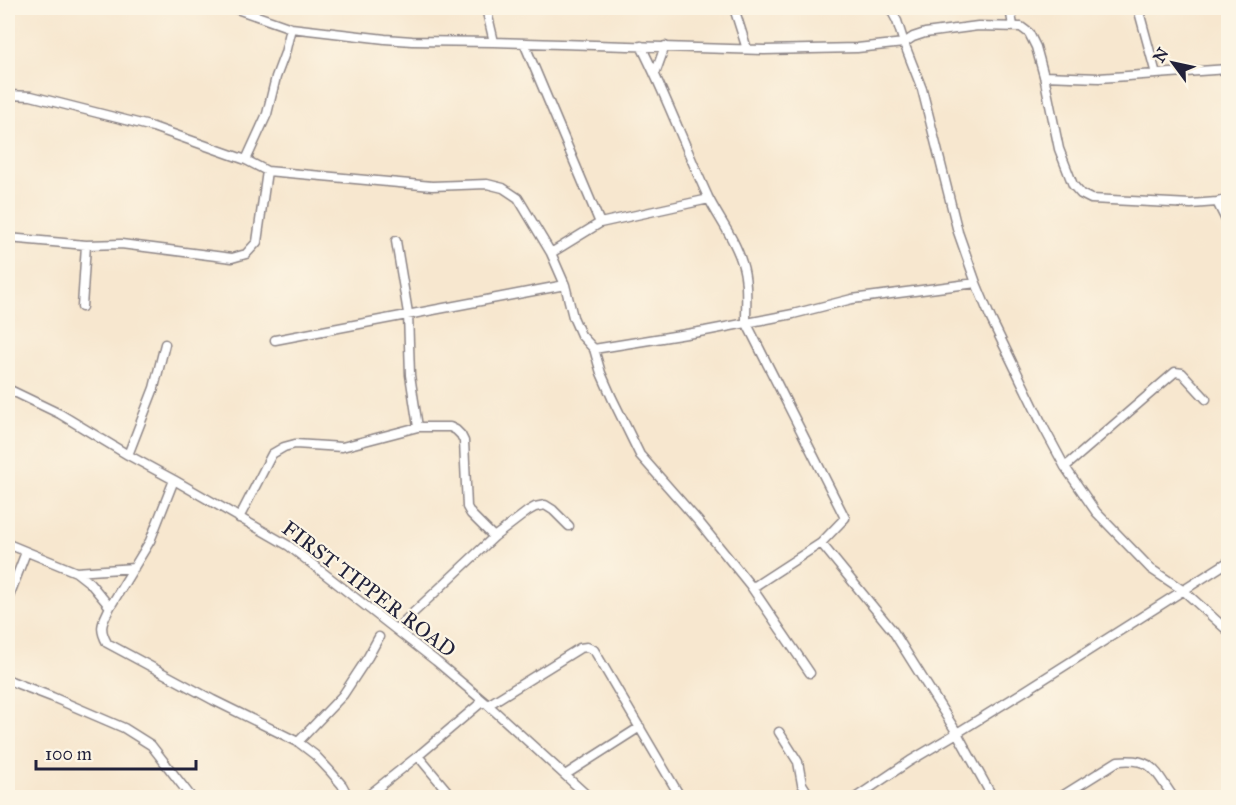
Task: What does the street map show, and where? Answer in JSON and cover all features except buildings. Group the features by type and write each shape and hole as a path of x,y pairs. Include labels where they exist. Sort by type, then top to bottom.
{"street":[{"path":"234,8 291,28 386,39 747,49 857,48 904,43 925,33 978,26 1021,27 1029,33 1036,47 1059,149 1073,184 1081,194 1091,199 1191,204 1217,202 1228,198"},
{"path":"486,8 494,42"},
{"path":"734,8 747,49"},
{"path":"890,8 922,89 958,232 976,284 1044,428 1065,467 1096,512 1151,569 1184,591 1228,631"},
{"path":"1010,8 1013,26"},
{"path":"1138,8 1156,74"},
{"path":"246,160 267,114 291,28"},
{"path":"524,43 600,223"},
{"path":"641,46 709,199 742,263 746,286 746,322 845,518 821,543 755,586 750,585"},
{"path":"655,74 665,46"},
{"path":"1044,76 1099,78 1228,69"},
{"path":"8,95 32,96 153,127 246,160 267,171 432,186 487,184 503,188 518,198 551,253 565,285 573,317 581,334 594,349 605,381 640,455 750,585 810,673"},
{"path":"8,238 86,245 122,244 232,258 246,254 257,242 267,171"},
{"path":"551,253 600,223 709,199"},
{"path":"1217,202 1228,224"},
{"path":"396,241 408,313 411,375 418,427"},
{"path":"82,307 86,245"},
{"path":"594,349 793,314 852,299 976,284"},
{"path":"275,340 565,285"},
{"path":"128,455 154,388 165,344"},
{"path":"1065,467 1175,372 1182,373 1206,399"},
{"name":"FIRST TIPPER ROAD","path":"8,389 60,414 289,546 486,703 591,798"},
{"path":"239,518 272,454 284,447 295,444 342,447 418,427 450,427 456,430 464,441 467,507 494,537"},
{"path":"174,480 150,541 102,624 102,634 108,643 213,700 298,742 330,771 349,798"},
{"path":"396,629 494,537 528,511 545,505 569,526"},
{"path":"821,543 893,631 957,733 993,798"},
{"path":"8,544 76,572 110,607"},
{"path":"8,599 26,552"},
{"path":"855,798 910,761 1228,562"},
{"path":"76,572 134,568"},
{"path":"298,742 343,695 379,637"},
{"path":"365,798 486,703 580,648 587,647 594,650 681,798"},
{"path":"8,680 133,733 151,745 192,798"},
{"path":"565,775 640,728"},
{"path":"779,732 798,762 802,784 811,798"},
{"path":"418,756 453,798"},
{"path":"1059,798 1118,761 1129,760 1141,760 1150,766 1174,798"}]}
